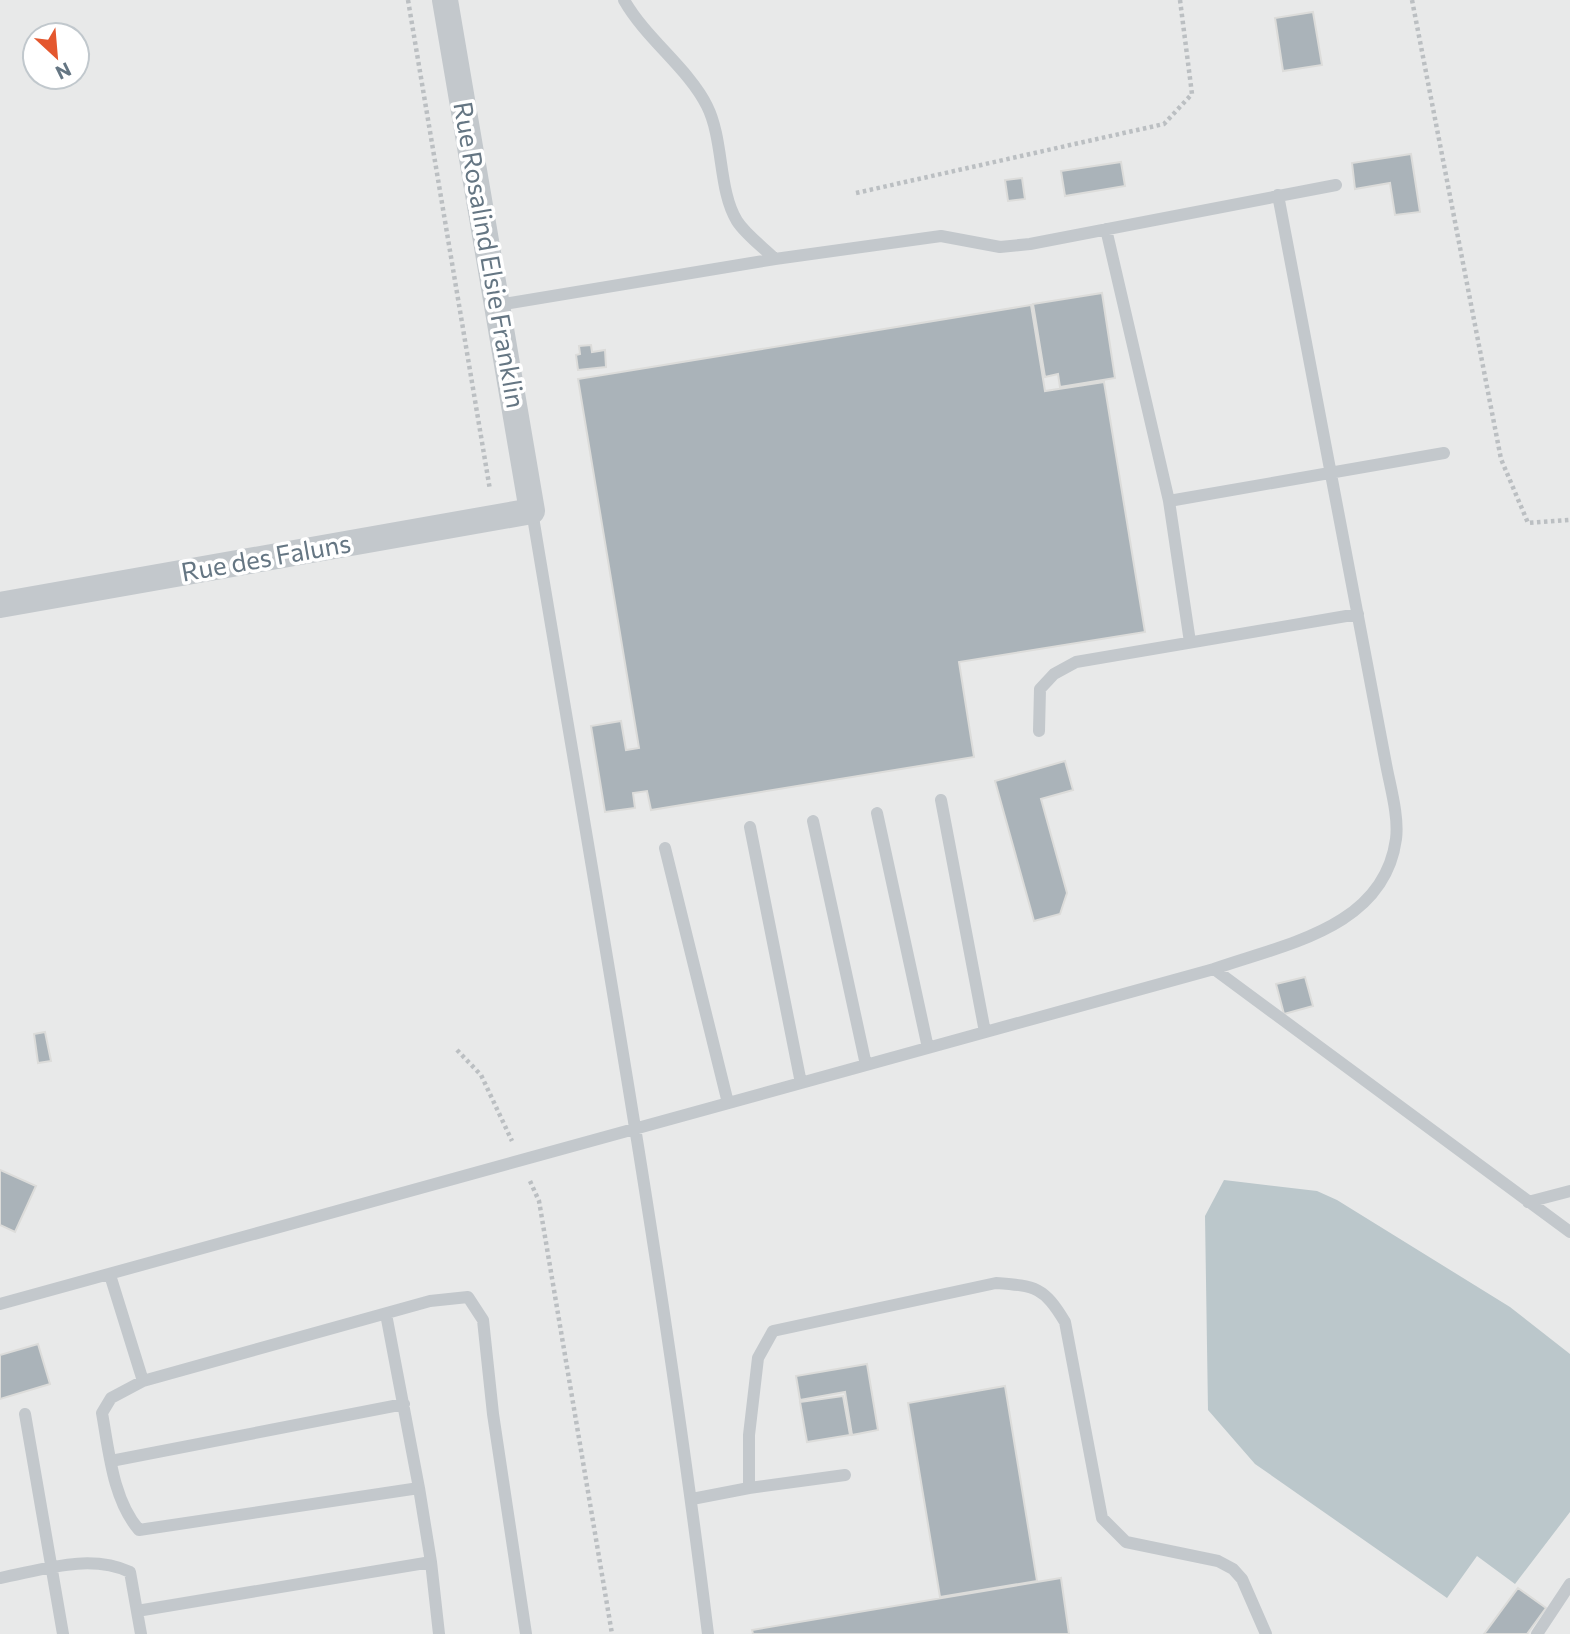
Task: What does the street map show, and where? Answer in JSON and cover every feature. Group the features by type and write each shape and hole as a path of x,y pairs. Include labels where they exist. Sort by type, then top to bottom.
{"street":[{"name":"Rue Rosalind Elsie Franklin","path":"445,0 532,511"},
{"name":"Rue des Faluns","path":"0,605 532,511"}],"lane":[{"path":"624,0 651,40 707,106 721,149 730,206 738,222 775,259"},
{"path":"498,305 775,259 941,236 1010,246 1336,185"},
{"path":"0,1304 1214,969 1334,927 1370,898 1388,873 1397,837 1332,473 1278,195"},
{"path":"1106,229 1169,501 1190,642"},
{"path":"1169,501 1444,453"},
{"path":"532,511 636,1128 692,1499 708,1634"},
{"path":"1039,731 1040,689 1054,674 1076,662 1358,614"},
{"path":"942,800 985,1032"},
{"path":"877,813 928,1048"},
{"path":"813,821 866,1065"},
{"path":"750,827 801,1083"},
{"path":"665,848 728,1102"},
{"path":"1214,969 1570,1232"},
{"path":"1528,1202 1570,1191"},
{"path":"110,1275 143,1381"},
{"path":"749,1488 749,1435 758,1358 773,1331 996,1283 1030,1286 1048,1295 1065,1322 1102,1518 1126,1542 1218,1561 1233,1569 1242,1580 1266,1634"},
{"path":"419,1488 139,1530 127,1516 111,1461 102,1413 111,1398 143,1381 430,1301 468,1297 484,1320 493,1413 526,1634"},
{"path":"386,1314 419,1488 439,1634"},
{"path":"111,1461 404,1404"},
{"path":"26,1414 64,1634"},
{"path":"692,1499 845,1475"},
{"path":"137,1611 431,1562"},
{"path":"0,1578 75,1564 113,1564 130,1572 141,1634"},
{"path":"1537,1634 1570,1584"}],"path":[{"path":"408,0 491,490 477,493"},
{"path":"856,193 1164,124 1192,94 1180,0"},
{"path":"1412,0 1501,458 1528,523 1570,520"},
{"path":"457,1050 481,1075 539,1201 612,1634"}],"shaded area":[{"path":"0,0 1570,0 1570,1634 0,1634"},
{"path":"1224,1180 1317,1191 1337,1200 1510,1307 1570,1354 1570,1512 1515,1584 1477,1556 1447,1598 1255,1464 1208,1410 1205,1216"}],"building":[{"path":"1313,12 1322,65 1283,71 1275,18"},
{"path":"1411,154 1420,212 1395,215 1390,183 1355,189 1352,163"},
{"path":"1121,162 1125,186 1065,196 1061,171"},
{"path":"1022,178 1025,199 1008,201 1005,180"},
{"path":"1102,293 1115,378 1060,387 1058,374 1045,377 1033,304"},
{"path":"1031,305 1045,391 1104,382 1145,632 959,662 974,757 651,810 647,791 633,793 635,808 605,812 591,726 621,721 626,750 639,748 578,379"},
{"path":"591,345 592,352 605,350 606,367 578,370 576,355 580,354 579,346"},
{"path":"1065,761 1073,790 1041,799 1067,893 1060,914 1034,921 995,781"},
{"path":"1305,977 1313,1006 1284,1014 1276,984"},
{"path":"45,1032 51,1061 38,1063 34,1034"},
{"path":"0,1170 36,1186 15,1232 0,1225"},
{"path":"38,1344 50,1384 0,1399 0,1355"},
{"path":"867,1364 878,1430 852,1435 845,1392 800,1400 796,1376"},
{"path":"1005,1386 1037,1581 940,1597 908,1403"},
{"path":"843,1396 850,1435 807,1442 800,1402"},
{"path":"1061,1578 1069,1634 753,1634 752,1630"},
{"path":"1518,1588 1546,1608 1527,1634 1484,1634"}]}
